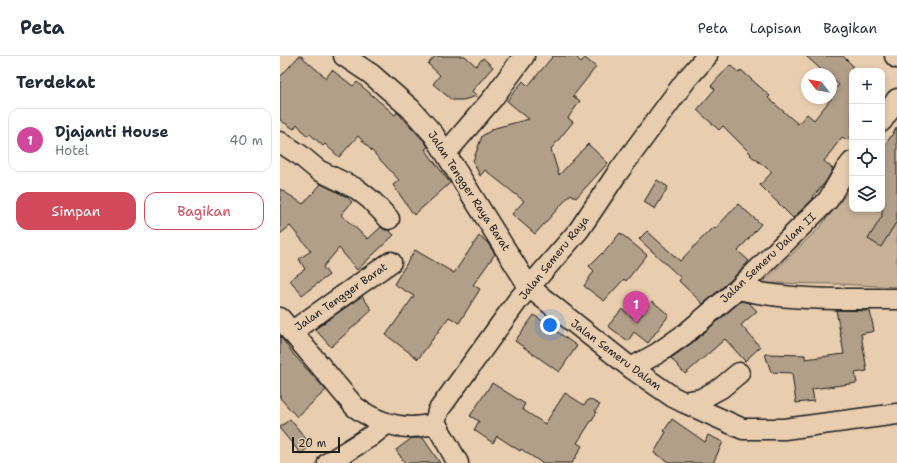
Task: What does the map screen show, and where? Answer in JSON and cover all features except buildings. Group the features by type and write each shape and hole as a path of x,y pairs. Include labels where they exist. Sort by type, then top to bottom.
{"street":[{"name":"Jalan Tengger Raya Barat","path":"344,56 371,74 411,109 434,135 530,287"},
{"path":"446,153 493,98 524,56"},
{"name":"Jalan Semeru Raya","path":"436,424 438,411 530,287 579,230 616,175 686,80 707,56"},
{"path":"885,117 897,99"},
{"path":"280,142 300,155 318,170 357,189 371,200 389,219"},
{"name":"Jalan Semeru Dalam II","path":"631,368 658,353 684,334 738,289 828,200 849,166"},
{"name":"Jalan Tengger Barat","path":"391,262 286,325 355,407 367,416 386,424 411,427 436,424"},
{"name":"Jalan Semeru Dalam","path":"530,287 631,368 683,402 743,429 784,429 897,414"},
{"path":"738,289 764,295 843,299 897,299"},
{"path":"683,402 701,399 721,388 739,373"},
{"path":"328,463 353,456 371,436 386,424"},
{"path":"436,424 458,463"}],"shaded area":[{"path":"848,192 849,212 880,212 897,223 897,287 840,284 762,283 820,227"}],"place":[{"name":"Djajanti House","path":"636,324"}]}
